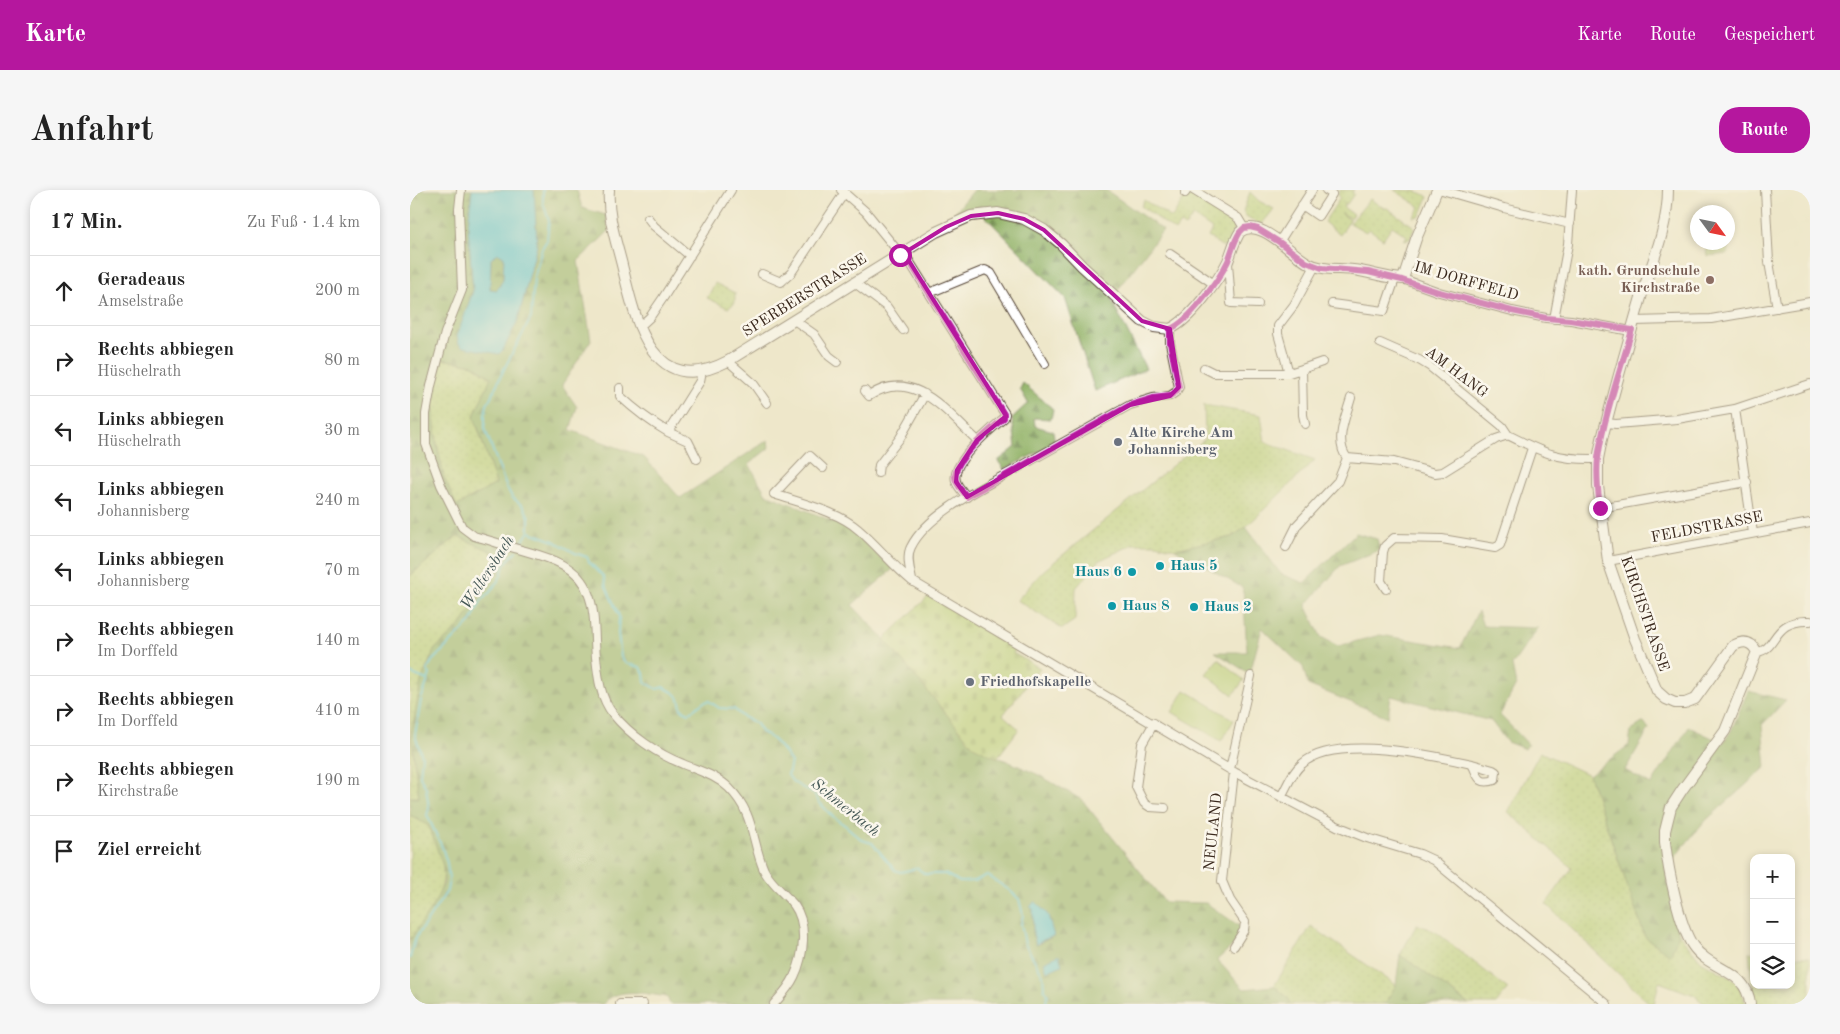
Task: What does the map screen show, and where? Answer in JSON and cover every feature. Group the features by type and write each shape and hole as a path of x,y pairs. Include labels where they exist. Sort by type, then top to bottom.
{"street":[{"path":"461,190 459,209 462,290 442,342 431,386 426,421 426,444 432,463 462,527 474,536 553,560 566,566 583,584 592,606 597,667 602,693 611,712 626,728 664,755 719,780 730,788 746,809 765,871 795,906 800,917 804,935 801,955 794,977 774,1004"},
{"path":"609,190 608,199 613,231 632,309 639,327 650,317 729,191"},
{"path":"1279,242 1312,190"},
{"path":"1302,205 1318,216 1332,194 1326,190"},
{"path":"1554,319 1568,244 1572,190"},
{"name":"KIRCHSTRASSE","path":"1668,190 1664,224 1633,326 1598,459 1600,508 1608,561 1646,668 1657,691 1666,699 1675,703 1685,703 1695,699 1733,646 1747,641 1757,652"},
{"path":"1765,190 1769,262 1777,308"},
{"path":"762,274 781,282 791,273 843,191 866,212 902,254 929,293 1004,414 1004,418 977,440 964,458 955,476 956,482 967,497"},
{"name":"IM DORFFELD","path":"1188,191 1238,218 1244,228 1253,227 1315,266 1353,270 1399,279 1512,311 1554,319 1633,326 1711,319 1810,302"},
{"path":"1332,304 1384,311 1436,191 1570,224"},
{"name":"SPERBERSTRASSE","path":"639,327 651,350 666,363 684,370 702,371 717,367 936,232 971,216 998,213 1024,219 1050,234 1142,320 1154,327 1170,329"},
{"path":"648,218 654,226 690,256"},
{"path":"912,581 908,554 910,547 934,519 967,497 1130,405 1153,398 1170,396 1176,392 1179,387 1170,343 1170,329 1183,320 1214,284 1228,261 1237,236 1244,228"},
{"path":"1170,254 1214,284"},
{"path":"1228,261 1231,302 1258,304"},
{"path":"1289,372 1278,334 1278,326 1294,305 1315,266"},
{"path":"929,293 985,270 991,273 1045,364"},
{"path":"854,283 887,307 903,330"},
{"path":"794,320 814,334 830,356 837,362"},
{"name":"AM HANG","path":"1380,342 1430,366 1502,426 1508,435 1532,448 1566,459 1598,459"},
{"path":"728,361 753,383 767,403"},
{"path":"1204,368 1214,373 1289,372 1322,362"},
{"path":"1302,369 1303,416 1305,424"},
{"path":"668,432 700,381 702,371"},
{"path":"1606,423 1616,424 1677,419 1735,409 1810,384"},
{"path":"865,391 869,396 884,388 905,386 915,389 925,394 977,440"},
{"path":"620,388 620,396 649,421 688,441 697,460"},
{"path":"878,473 879,465 900,438 925,394"},
{"path":"1351,398 1341,438 1342,452 1347,458 1394,462 1435,473 1443,472 1496,439 1508,435"},
{"path":"1735,409 1753,533"},
{"path":"1386,589 1381,581 1383,552 1389,541 1394,538 1442,540 1495,548 1500,545 1532,448"},
{"path":"823,468 810,456 774,494 838,517 858,529 912,581 1232,770 1337,826 1433,860 1607,1004"},
{"path":"1286,547 1297,525 1338,481 1347,458"},
{"path":"1600,508 1747,482"},
{"name":"FELDSTRASSE","path":"1608,561 1810,523"},
{"path":"1750,1004 1748,993 1740,980 1703,957 1693,946 1683,926 1665,842 1665,831 1671,808 1725,731 1757,652 1765,649 1780,630 1788,624 1799,620 1810,621"},
{"name":"NEULAND","path":"1234,946 1244,930 1245,922 1230,900 1222,881 1232,770 1251,676"},
{"path":"1154,723 1142,744 1136,787 1144,803 1150,807 1165,808"},
{"path":"1281,797 1300,765 1322,752 1360,749 1404,752 1472,764"},
{"path":"620,1004 643,1004"}],"highlighted area":[{"path":"998,213 1024,219 1044,230 1142,321 1170,329 1179,387 1170,396 1130,405 967,497 956,482 957,470 977,440 1006,416 904,253 946,227 971,216"}],"green space":[{"path":"410,190 472,190 468,226 473,291 458,336 518,320 537,245 534,190 577,190 582,208 606,215 609,231 578,261 591,340 562,385 577,407 570,430 644,457 680,498 768,440 769,448 749,464 766,494 847,527 893,569 852,605 884,639 973,746 1039,775 1082,800 1165,902 1206,903 1248,932 1217,960 1244,989 1274,986 1288,998 1290,1004 670,1004 667,997 642,993 625,993 609,998 603,1004 410,1004 410,940 435,902 444,883 443,866 429,826 410,815 410,797 419,797 411,735 421,681 434,650 460,626 476,603 497,565 491,551 457,536 410,576","holes":["442,359 473,365 491,377 474,416 496,484 457,506 444,478 436,439 433,402","1033,909 1051,938 1043,940 1040,944 1036,945 1033,934"]},
{"path":"974,190 1106,190 1163,230 1111,299 1146,369 1095,391 1065,298 980,211 949,219"},
{"path":"1340,190 1354,190 1352,193 1354,194 1343,207 1353,214 1350,218 1341,213 1350,220 1340,235 1324,222 1340,198 1338,194"},
{"path":"1394,190 1408,190 1428,197 1420,216 1413,217 1420,207"},
{"path":"1250,192 1259,201 1274,209 1261,225 1246,216 1243,211"},
{"path":"1192,195 1236,224 1228,246 1223,247 1208,237 1212,229 1193,216 1185,227 1180,224 1175,231 1141,206 1144,200 1172,218 1185,197 1187,198"},
{"path":"1370,199 1413,226 1414,229 1410,239 1404,240 1407,236 1392,226 1383,239 1369,229 1366,232 1350,223"},
{"path":"1706,250 1728,250 1728,254 1707,256"},
{"path":"497,253 504,257 503,280 497,290 490,289 491,259"},
{"path":"715,283 735,293 735,303 728,308 707,298"},
{"path":"442,359 473,365 491,378 474,416 496,484 456,507 444,478 436,439 433,402"},
{"path":"1023,383 1053,409 1051,419 1034,418 1035,426 1053,431 1055,444 1004,469 998,461 1016,447 1012,418 1028,403 1020,389"},
{"path":"1204,405 1261,415 1265,442 1315,460 1246,527 1232,537 1175,549 1156,544 1134,544 1100,560 1076,588 1075,620 1062,629 1017,600 1043,571 1205,439"},
{"path":"1246,527 1281,574 1304,583 1356,533 1377,539 1380,550 1340,566 1306,605 1321,637 1338,646 1380,635 1460,648 1478,611 1483,626 1538,628 1512,665 1516,685 1500,715 1528,744 1525,749 1507,742 1491,721 1391,696 1388,717 1308,685 1303,667 1262,628 1250,674 1215,652 1247,652 1243,588 1175,549 1232,537"},
{"path":"457,536 491,551 497,565 476,603 460,626 434,650 411,735 419,798 410,797 410,576"},
{"path":"929,596 1016,646 1013,653 1040,668 1003,715 1019,729 997,758 973,746 884,639"},
{"path":"1218,659 1244,680 1233,695 1206,674"},
{"path":"1185,690 1234,720 1221,741 1172,712"},
{"path":"1748,691 1786,700 1762,725 1766,767 1703,823 1665,867 1679,934 1670,955 1645,937 1589,775 1629,745 1631,730 1644,722 1649,729 1625,770 1651,785 1689,727 1723,743 1731,731"},
{"path":"1540,752 1589,775 1645,937 1670,954 1679,934 1701,961 1738,982 1746,1004 1704,1004 1694,995 1659,982 1654,1004 1650,1004 1546,904 1572,868 1508,812"},
{"path":"410,815 429,826 441,856 443,877 442,887 433,906 410,940"},
{"path":"1417,924 1436,932 1508,989 1496,1004 1468,1004 1400,955"},
{"path":"1311,926 1396,985 1385,1004 1290,1004 1288,998 1274,986"},
{"path":"1400,954 1468,1004 1385,1004 1396,985"},
{"path":"1795,956 1810,957 1810,1004 1754,1004 1753,989 1795,989"}],"water":[{"path":"472,190 534,190 537,245 518,320 503,350 499,354 463,347 459,344 457,336 473,291 468,226","holes":["497,253 504,257 503,280 497,290 490,289 491,259"]},
{"path":"1035,901 1048,915 1054,936 1036,945 1033,934 1033,909 1030,907"},
{"path":"1059,955 1062,965 1047,972 1044,962"}],"waterway":[{"name":"Weltersbach","path":"519,547 529,531 529,517 524,507 512,497 506,486 485,429 485,414 487,405 505,367 531,318 534,278 542,248 547,240 549,221 543,202 543,190"},
{"name":"Schmerbach","path":"530,532 587,557 589,562 604,577 605,584 619,616 618,633 621,657 626,663 640,667 644,673 645,682 657,689 663,687 674,693 678,697 681,709 689,713 704,702 709,701 719,708 734,709 757,724 761,732 774,741 791,762 788,775 793,782 815,795 832,816 862,840 872,843 895,870 901,872 917,868 925,874 945,874 960,882 975,881 987,875 1019,899 1023,915 1021,924 1025,944 1043,975 1044,988 1048,994 1047,1004"},
{"name":"Weltersbach","path":"410,958 415,939 447,891 449,879 442,847 427,815 429,808 426,788 420,776 422,756 415,735 421,700 430,674 427,670 432,661 471,622 481,601 491,591 501,576 504,565 516,551"},
{"path":"410,673 427,680"}],"place":[{"name":"kath. Grundschule Kirchstraße","path":"1710,280"},
{"name":"Alte Kirche Am Johannisberg","path":"1118,442"},
{"name":"Haus 5","path":"1160,566"},
{"name":"Haus 6","path":"1132,572"},
{"name":"Haus 8","path":"1112,606"},
{"name":"Haus 2","path":"1194,607"},
{"name":"Friedhofskapelle","path":"970,682"}],"route":[{"path":"900,255 904,253 1004,414 1004,418 977,440 957,470 956,482 967,497 1130,405 1153,398 1170,396 1176,392 1179,387 1170,343 1170,329 1183,320 1214,284 1228,261 1240,232 1244,228 1253,227 1279,242 1306,262 1322,268 1368,272 1512,311 1546,318 1632,330 1598,459 1597,472 1600,508"}]}
